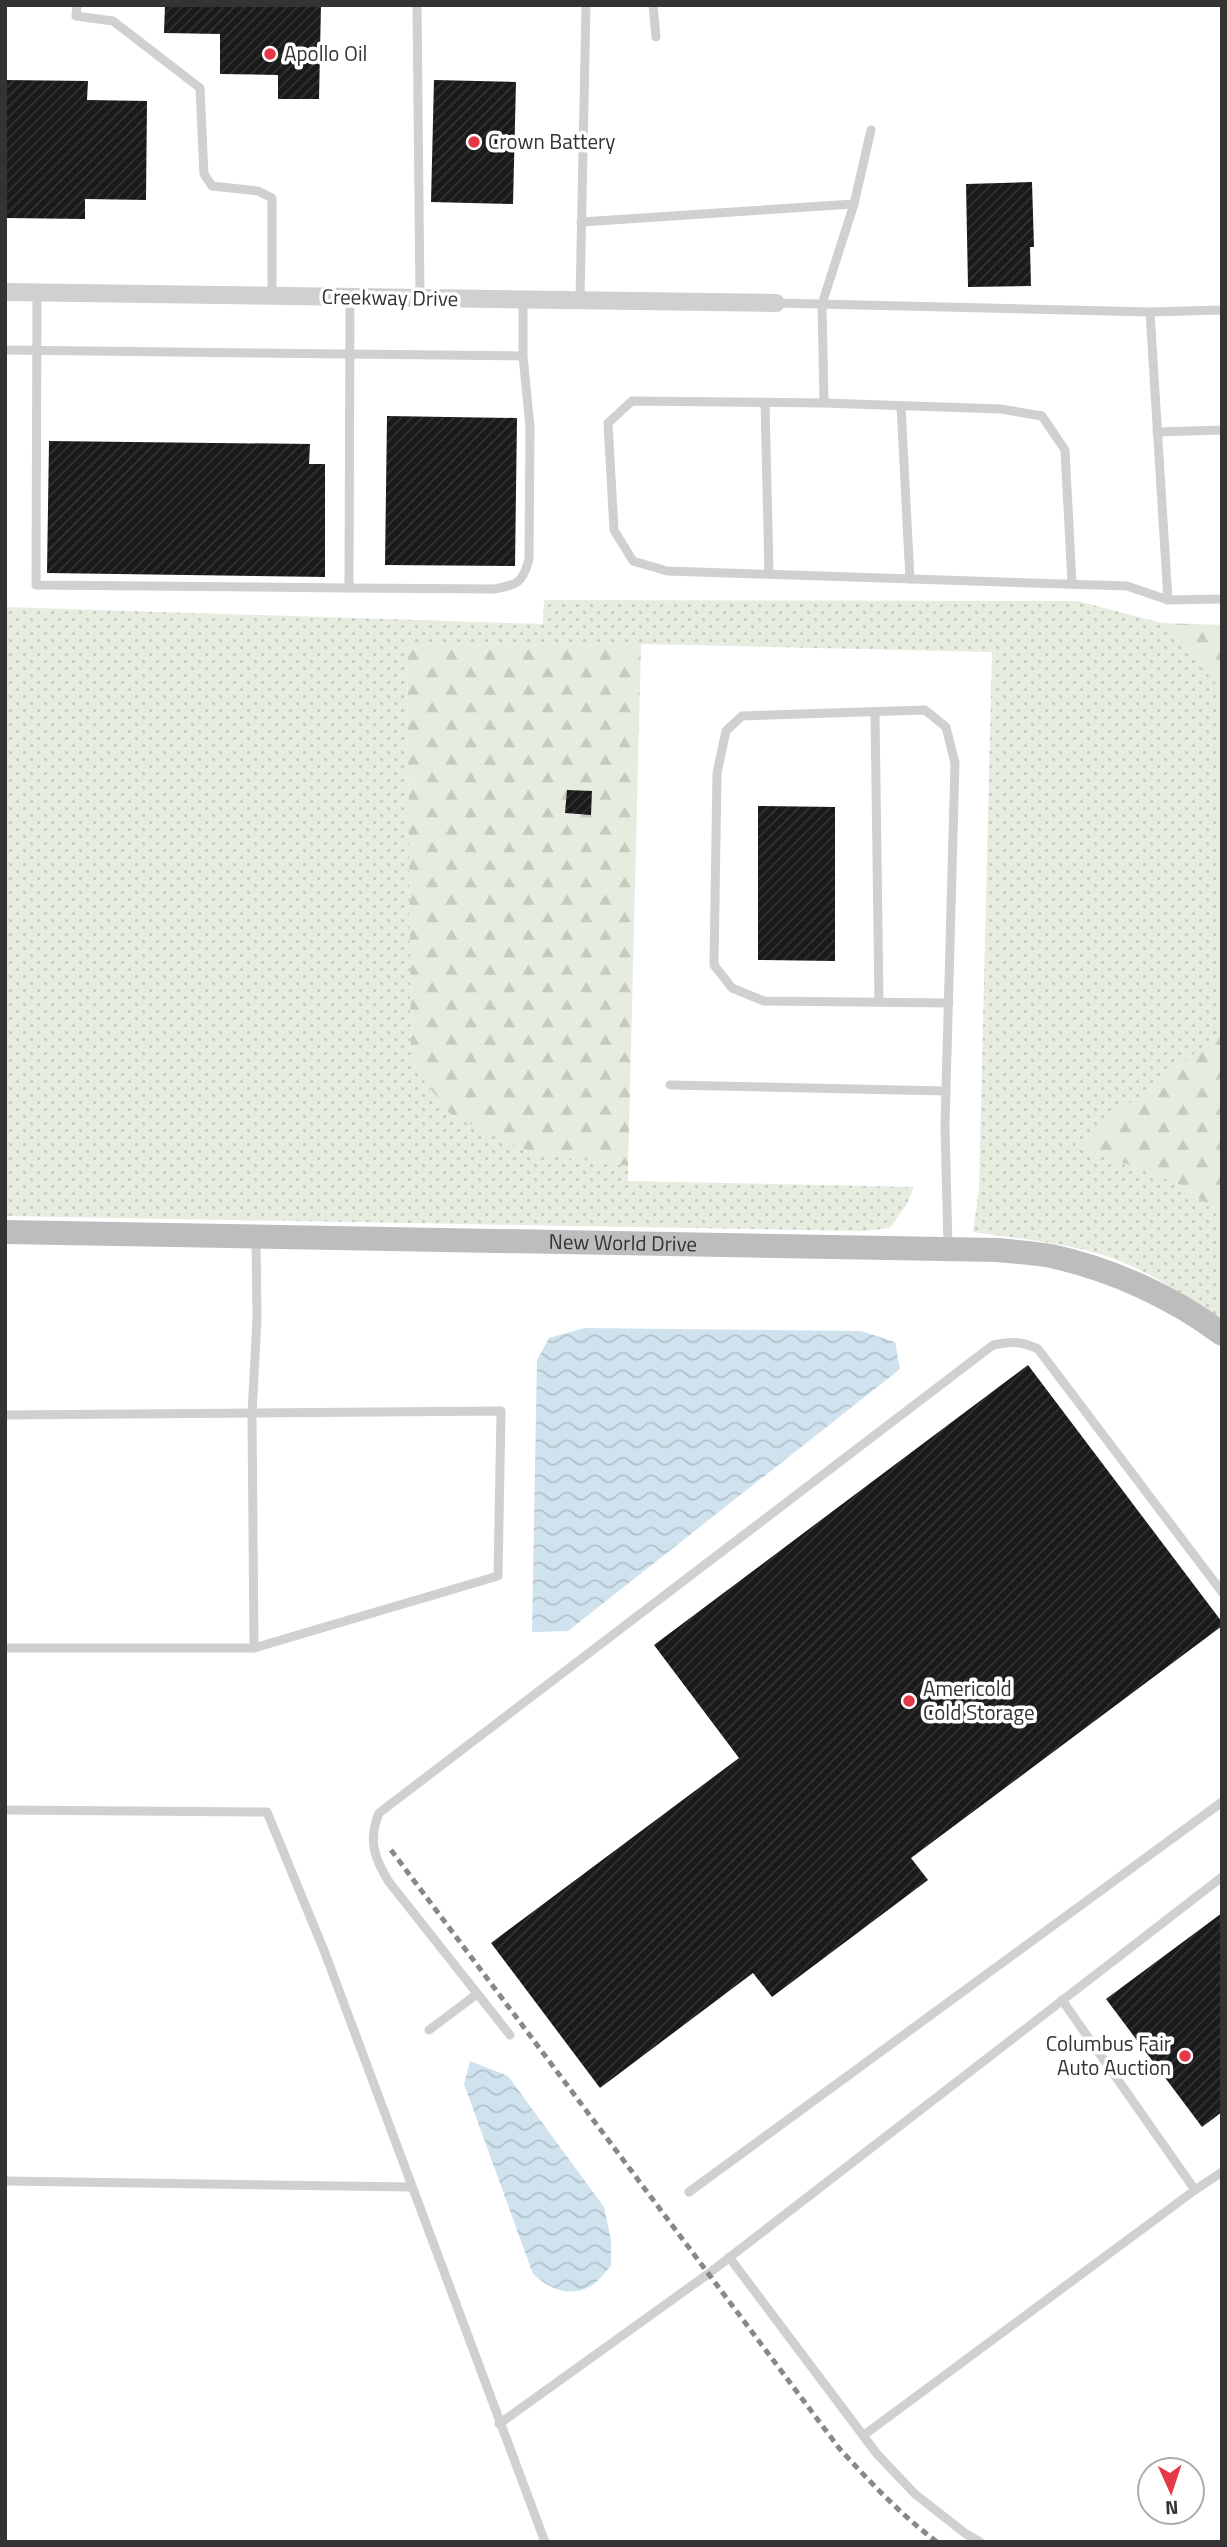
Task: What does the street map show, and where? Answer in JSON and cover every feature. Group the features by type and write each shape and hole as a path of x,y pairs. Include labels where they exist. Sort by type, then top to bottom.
{"street":[{"name":"Creekway Drive","path":"5,292 776,303"},
{"name":"New World Drive","path":"5,1232 998,1250 1051,1256 1116,1276 1159,1296 1222,1334"}],"lane":[{"path":"77,5 76,16 113,21 200,88 204,174 212,186 258,191 272,198 272,296"},
{"path":"416,5 420,298"},
{"path":"580,300 586,5"},
{"path":"653,5 656,37"},
{"path":"824,403 822,304 854,204 871,130"},
{"path":"581,222 854,204"},
{"path":"37,293 36,585 494,589 512,586 525,575 529,559 530,427 523,356 523,300"},
{"path":"349,588 350,297"},
{"path":"776,303 1150,312 1222,310"},
{"path":"1150,312 1168,600"},
{"path":"5,350 523,356"},
{"path":"1072,584 1065,450 1042,416 1002,409 824,403 632,401 608,423 614,530 633,561 667,571 1127,586 1168,600 1222,599"},
{"path":"765,403 769,574"},
{"path":"901,406 910,579"},
{"path":"1157,432 1222,430"},
{"path":"948,1247 946,1091 949,1003 955,763 946,727 925,710 742,716 726,731 717,773 714,965 732,988 764,1001 949,1003"},
{"path":"875,712 879,1002"},
{"path":"670,1085 946,1091"},
{"path":"254,1648 252,1413 257,1319 256,1236"},
{"path":"510,2035 389,1882 377,1863 373,1827 379,1813 993,1345 1010,1341 1023,1342 1038,1349 1222,1592"},
{"path":"5,1415 501,1411 498,1576 254,1648 5,1648"},
{"path":"690,2192 1222,1802"},
{"path":"5,1810 267,1812 325,1952 545,2542"},
{"path":"499,2424 729,2257 1222,1877"},
{"path":"429,2030 477,1994"},
{"path":"1062,2000 1195,2190"},
{"path":"863,2435 1222,2172"},
{"path":"5,2181 411,2187"},
{"path":"729,2257 877,2454 915,2494 980,2542"}],"green space":[{"path":"544,600 1077,601 1162,623 1222,690 1222,1033 1075,1145 1175,1182 1222,1214 1222,1321 1151,1275 1108,1256 1050,1243 973,1232 979,1189 992,652 641,644 407,645 411,1064 451,1115 532,1153 628,1166 628,1181 914,1187 907,1204 890,1228 865,1231 5,1216 5,607 543,624"},
{"path":"1162,623 1222,625 1222,690"},
{"path":"641,644 628,1166 532,1153 451,1115 411,1064 407,645"},
{"path":"1222,1033 1222,1214 1175,1182 1075,1145"}],"water":[{"path":"585,1328 861,1331 895,1342 900,1369 568,1631 532,1632 537,1360 549,1338"},
{"path":"470,2061 508,2076 604,2207 611,2240 611,2266 591,2286 583,2290 560,2290 533,2274 464,2084"}],"building":[{"name":"Apollo Oil","path":"165,5 321,5 319,99 278,99 278,75 220,74 220,34 164,33"},
{"path":"5,80 88,81 87,100 147,101 146,200 85,199 85,219 5,218"},
{"name":"Crown Battery","path":"434,80 516,82 513,204 431,202"},
{"path":"1032,182 1034,247 1030,247 1031,286 968,287 966,184"},
{"path":"387,416 517,418 515,566 385,565"},
{"path":"49,441 310,444 309,464 325,464 325,577 47,573"},
{"path":"567,790 592,791 591,815 565,813"},
{"path":"758,806 835,807 835,961 758,960"},
{"name":"Americold Cold Storage","path":"1028,1365 1222,1622 1222,1626 911,1858 928,1880 772,1997 753,1973 600,2088 491,1943 739,1758 654,1645"},
{"name":"Columbus Fair Auto Auction","path":"1222,1913 1222,2112 1202,2127 1106,1999"}],"railway":[{"path":"391,1850 839,2448 898,2509 937,2542"}],"place":[{"name":"Apollo Oil","path":"270,54"},
{"name":"Crown Battery","path":"474,142"},
{"name":"Americold Cold Storage","path":"909,1701"},
{"name":"Columbus Fair Auto Auction","path":"1185,2056"}]}
